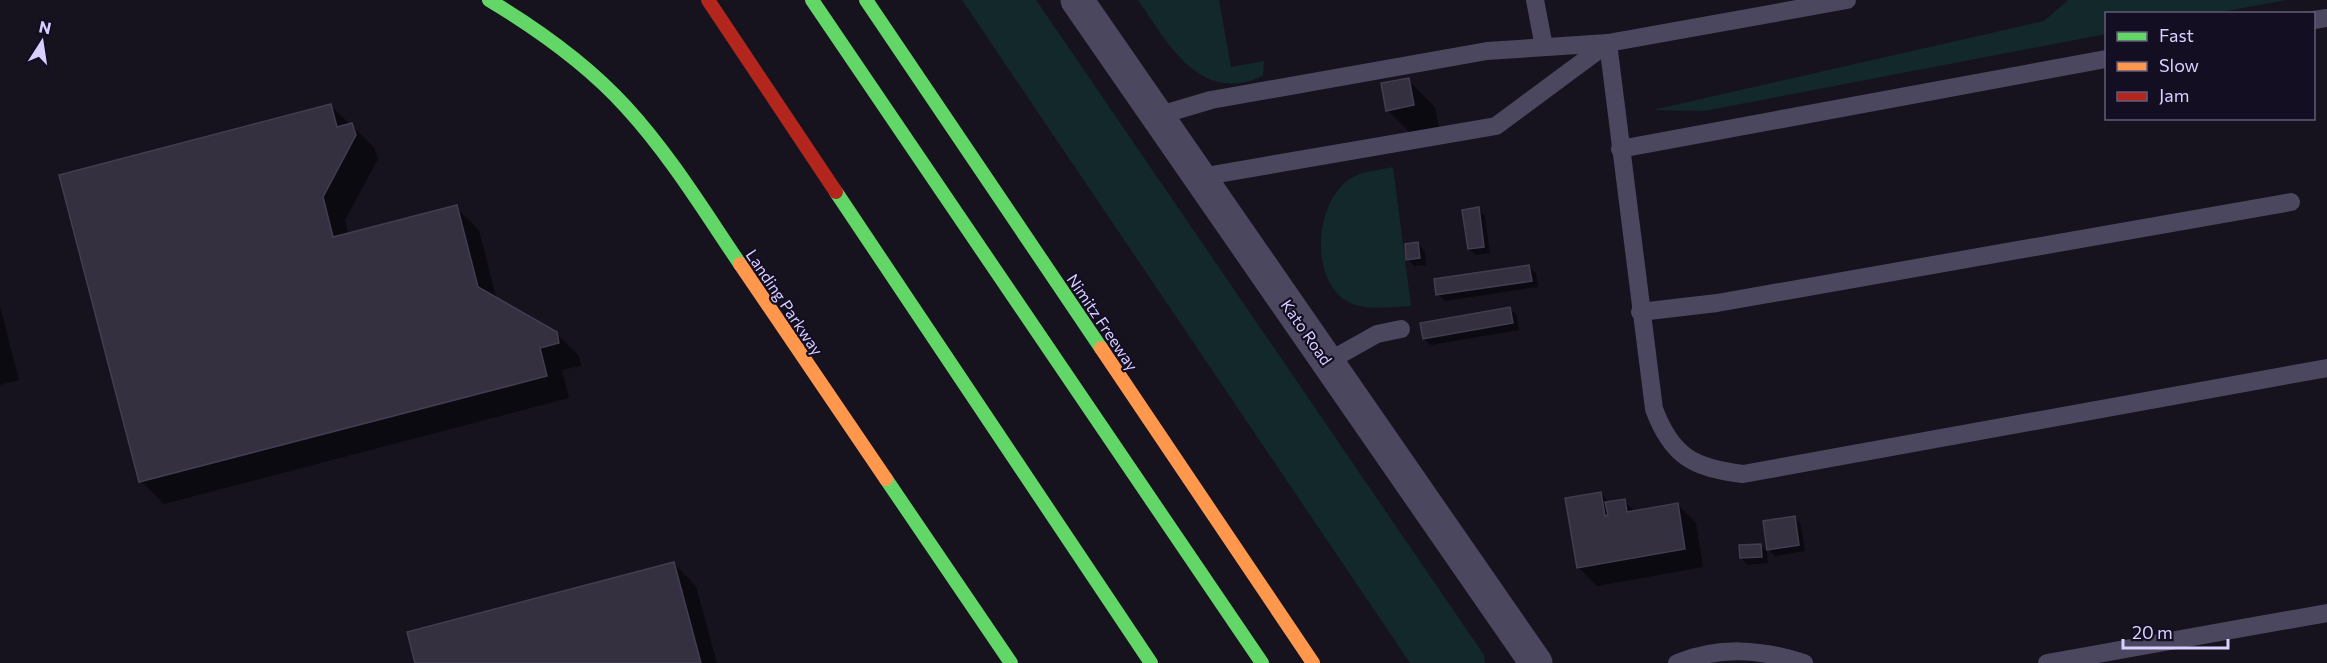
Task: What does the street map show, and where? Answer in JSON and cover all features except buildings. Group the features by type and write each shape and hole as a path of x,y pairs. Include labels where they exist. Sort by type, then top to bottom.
{"main road":[{"name":"Landing Parkway","path":"489,0 521,18 576,58 627,108 669,161 1011,663"},
{"path":"708,0 1151,663"},
{"path":"812,0 1262,663"},
{"name":"Nimitz Freeway","path":"866,0 1313,663"}],"street":[{"name":"Kato Road","path":"1077,0 1536,663"}],"lane":[{"path":"1535,0 1544,47"},
{"path":"1157,116 1211,100 1487,51 1608,43 1847,0"},
{"path":"1608,43 1654,409 1671,446 1701,466 1743,474 2327,368"},
{"path":"1200,177 1496,126 1608,43"},
{"path":"1620,149 2105,59"},
{"path":"1640,312 1717,303 2291,202"},
{"path":"1328,362 1377,334 1401,329"},
{"path":"2047,663 2327,613"},
{"path":"1677,663 1714,652 1744,650 1774,653 1804,663"}],"green space":[{"path":"962,0 1036,0 1484,655 1485,663 1410,663"},
{"path":"1138,0 1219,0 1231,67 1264,61 1263,76 1240,83 1221,82 1203,76 1174,51"},
{"path":"2068,0 2287,0 2221,12 2105,12 2105,34 1704,111 1653,110 2044,21"},
{"path":"1393,167 1411,306 1362,307 1340,296 1329,281 1323,264 1321,244 1323,223 1329,204 1339,188 1357,175"}],"traffic: fast":[{"path":"489,0 562,49 611,91 642,125 672,164 740,264"},
{"path":"812,0 1262,663"},
{"path":"866,0 1101,348"},
{"path":"836,192 1151,663"},
{"path":"886,479 1011,663"}],"traffic: slow":[{"path":"740,264 886,479"},
{"path":"1101,348 1313,663"}],"traffic: jam":[{"path":"708,0 836,192"}]}
